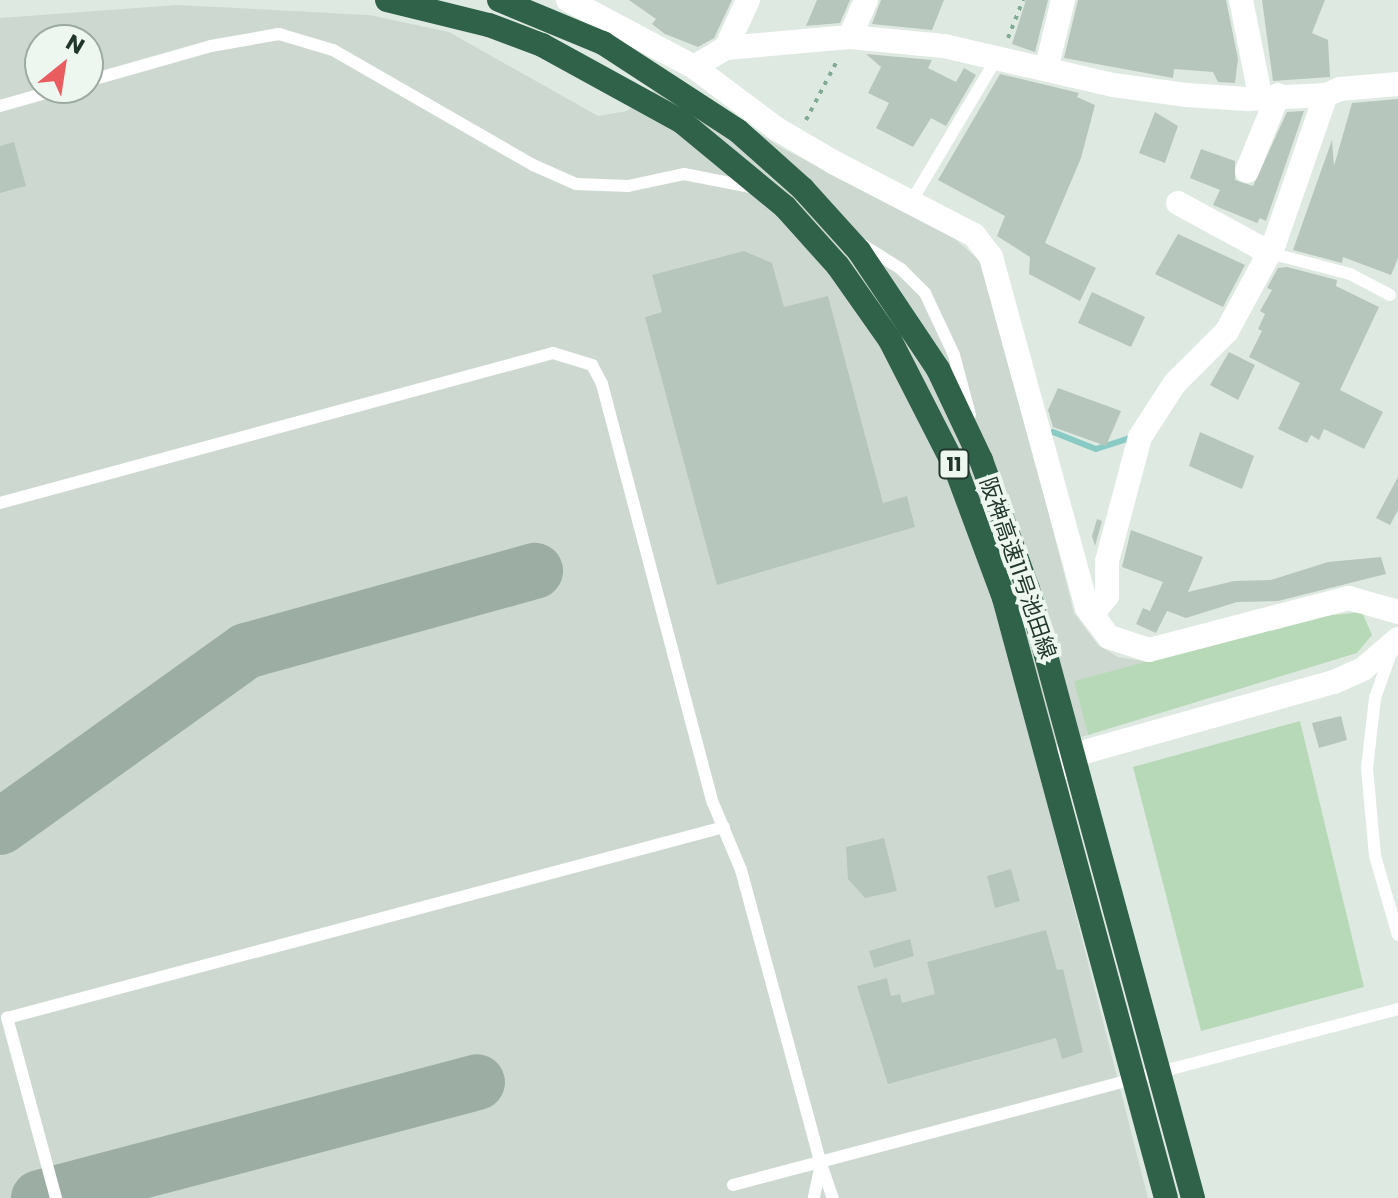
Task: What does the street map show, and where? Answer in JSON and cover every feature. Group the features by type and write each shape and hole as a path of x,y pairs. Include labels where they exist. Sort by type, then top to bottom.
{"highway":[{"name":"阪神高速11号池田線","path":"387,0 489,25 542,45 682,122 785,207 838,266 890,340 956,469 1004,598 1166,1198"},
{"name":"阪神高速11号池田線","path":"499,0 626,56 738,131 803,189 859,251 931,358 981,460 1028,589 1193,1198"}],"street":[{"path":"568,0 618,10 795,140 974,235 991,257 1092,614 1109,637 1149,650 1349,598 1398,612"},
{"path":"726,48 748,0"},
{"path":"850,37 866,0"},
{"path":"1047,66 1063,0"},
{"path":"1241,0 1269,95 1247,171"},
{"path":"694,67 726,48 850,37 998,56 1160,92 1247,99 1269,95 1326,95 1340,89 1397,78"},
{"path":"1092,614 1107,596 1107,561 1146,426 1175,383 1227,331 1270,253 1326,95"},
{"path":"1178,203 1270,253"},
{"path":"1181,1198 1063,758 1334,682 1363,669 1396,642"}],"lane":[{"path":"104,76 211,46 279,34 333,50 533,165 576,184 628,186 684,174 780,193 901,269 925,293 954,355 1063,758"},
{"path":"911,202 998,56"},
{"path":"0,106 24,99"},
{"path":"1270,253 1350,274 1390,295"},
{"path":"0,503 553,353 574,356 592,365 602,384 724,827 741,870 833,1198"},
{"path":"1396,642 1375,698 1367,768 1375,856 1395,911 1398,935"},
{"path":"56,1198 4,1019 724,827"},
{"path":"733,1185 1398,1009"},
{"path":"814,1198 821,1164"}],"path":[{"path":"998,56 1023,0"},
{"path":"795,140 850,37"}],"shaded area":[{"path":"177,5 369,15 449,32 598,116 627,111 674,75 780,147 953,237 980,261 992,290 1074,613 1098,645 1118,657 1149,662 1075,681 1088,735 1034,751 1148,1198 0,1198 0,18"}],"green space":[{"path":"1362,612 1372,635 1357,653 1088,735 1074,681 1314,617"},
{"path":"1300,721 1364,987 1201,1031 1133,767"}],"building":[{"path":"629,0 732,0 714,38 698,47 665,34 652,24 656,19"},
{"path":"817,0 850,0 840,23 806,26"},
{"path":"881,0 944,0 932,30 872,24"},
{"path":"1026,0 1048,0 1035,52 1012,44"},
{"path":"1078,0 1226,0 1238,59 1235,83 1218,82 1213,72 1174,69 1173,78 1064,58"},
{"path":"1262,0 1325,0 1312,33 1328,40 1330,77 1273,81"},
{"path":"866,54 932,60 928,68 956,82 964,68 976,75 946,126 931,118 913,147 876,128 889,103 868,93 881,67"},
{"path":"1000,74 1079,93 1077,97 1095,105 1081,158 1045,243 1096,268 1080,301 1029,274 1030,257 997,236 1005,216 938,180"},
{"path":"1398,99 1398,258 1391,275 1343,257 1342,263 1293,250 1332,140 1334,166 1352,103"},
{"path":"1304,111 1266,221 1260,218 1257,223 1213,205 1220,190 1190,178 1201,149 1235,161 1235,180 1253,186 1287,112"},
{"path":"1155,112 1178,126 1165,163 1139,153"},
{"path":"14,142 26,186 0,193 0,146"},
{"path":"1178,234 1245,265 1223,307 1155,274"},
{"path":"744,251 772,263 784,307 828,296 883,503 907,496 915,527 717,585 645,317 662,312 652,275"},
{"path":"1287,267 1337,280 1336,286 1379,307 1340,390 1383,412 1364,449 1324,429 1319,440 1311,435 1307,443 1278,429 1300,383 1249,357 1262,331 1258,329 1265,314 1260,311 1272,290 1267,288 1278,268"},
{"path":"1092,292 1145,317 1131,347 1078,323"},
{"path":"1229,352 1255,365 1238,400 1210,385"},
{"path":"1058,388 1121,411 1106,446 1053,427 1048,410"},
{"path":"1200,432 1254,456 1242,489 1189,466"},
{"path":"1398,477 1398,510 1390,525 1376,518"},
{"path":"1097,519 1102,521 1095,546 1092,536"},
{"path":"1131,530 1203,557 1188,592 1234,581 1271,580 1328,562 1381,557 1386,574 1278,601 1237,602 1186,618 1167,611 1156,633 1136,624 1143,608 1150,611 1163,582 1122,567"},
{"path":"1341,716 1347,740 1319,748 1312,723"},
{"path":"884,838 897,891 865,898 848,879 846,847"},
{"path":"1011,869 1020,901 995,908 987,876"},
{"path":"1046,930 1057,970 1063,969 1083,1052 1062,1059 1056,1038 888,1084 857,986 887,978 891,996 900,994 902,1003 935,994 927,962"},
{"path":"910,939 914,956 874,968 869,951"}],"waterway":[{"path":"1053,432 1096,449 1127,439"}],"taxiway":[{"path":"0,827 246,651 535,571"},
{"path":"39,1198 477,1082"}]}
